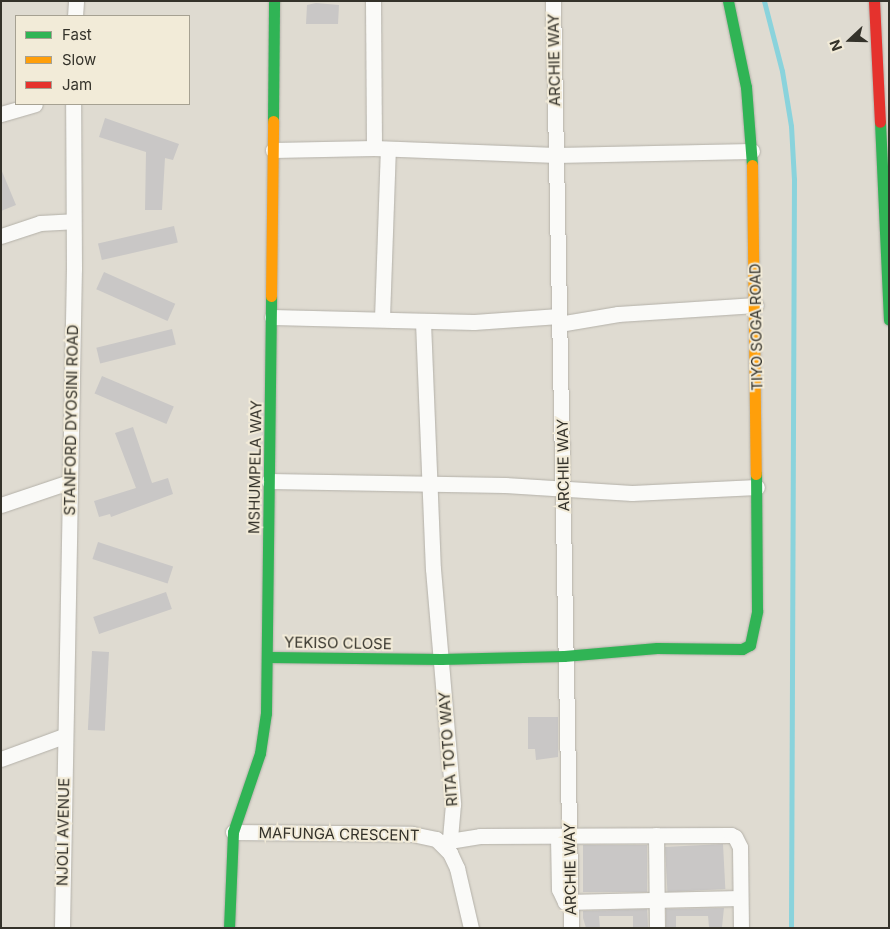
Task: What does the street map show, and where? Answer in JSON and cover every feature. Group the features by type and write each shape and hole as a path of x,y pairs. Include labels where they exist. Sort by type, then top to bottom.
{"main road":[{"name":"MSHUMPELA WAY","path":"229,928 233,832 264,736 268,657 274,1"},
{"name":"TIYO SOGA ROAD","path":"728,1 745,81 752,151 756,305 757,611 752,642 742,649"},
{"path":"874,1 889,320"},
{"name":"YEKISO CLOSE","path":"268,657 441,660 564,656 658,648 742,649"}],"street":[{"path":"75,15 76,1"},
{"path":"373,1 381,148 382,318"},
{"name":"ARCHIE WAY","path":"553,1 563,489 563,837 571,928"},
{"path":"1,114 32,105"},
{"name":"STANFORD DYOSINI ROAD","path":"64,736 73,221 73,105"},
{"path":"273,150 381,148 556,155 752,151"},
{"path":"1,236 40,223 73,221"},
{"path":"272,317 382,318 423,322 500,322 559,320 618,314 756,305"},
{"name":"RITA TOTO WAY","path":"423,322 432,485 433,569 453,804 446,841"},
{"path":"269,481 646,493 757,487"},
{"path":"1,505 69,482"},
{"path":"1,759 64,736"},
{"name":"NJOLI AVENUE","path":"62,928 64,736"},
{"name":"MAFUNGA CRESCENT","path":"233,832 412,834 446,841 457,868 471,928"},
{"path":"656,835 657,928"},
{"path":"446,841 480,836 731,835 739,843 741,928"},
{"path":"570,903 584,900 740,898"}],"building":[{"path":"316,3 339,5 338,24 306,24 307,5"},
{"path":"105,118 179,144 173,160 165,158 162,210 145,210 146,152 99,137"},
{"path":"1,169 16,205 1,211"},
{"path":"174,226 178,243 102,260 98,244"},
{"path":"104,272 175,304 168,321 96,289"},
{"path":"172,329 176,345 100,363 96,348"},
{"path":"102,376 174,406 166,424 95,393"},
{"path":"133,427 152,483 168,478 173,494 111,517 110,514 99,517 94,501 136,488 115,433"},
{"path":"98,542 173,566 168,584 92,559"},
{"path":"166,592 172,609 99,634 93,617"},
{"path":"92,651 109,652 105,731 88,730"},
{"path":"528,717 558,717 558,757 536,760 535,749 528,749"},
{"path":"723,844 725,889 667,892 665,847"},
{"path":"583,845 647,845 647,892 583,892"},
{"path":"724,908 722,927 709,927 708,916 676,916 676,928 666,928 666,909"},
{"path":"647,909 648,927 633,927 633,916 599,916 600,928 586,928 583,918 583,911"}],"waterway":[{"path":"764,1 782,71 791,126 794,179 791,928"}],"traffic: fast":[{"path":"273,121 274,1"},
{"path":"728,1 746,87 752,165"},
{"path":"880,122 889,320"},
{"path":"229,928 233,832 260,753 266,713 271,296"},
{"path":"268,657 441,659 564,656 657,648 742,649 750,645 757,611 756,474"}],"traffic: slow":[{"path":"271,296 273,121"},
{"path":"752,165 756,474"}],"traffic: jam":[{"path":"874,1 880,122"}]}
